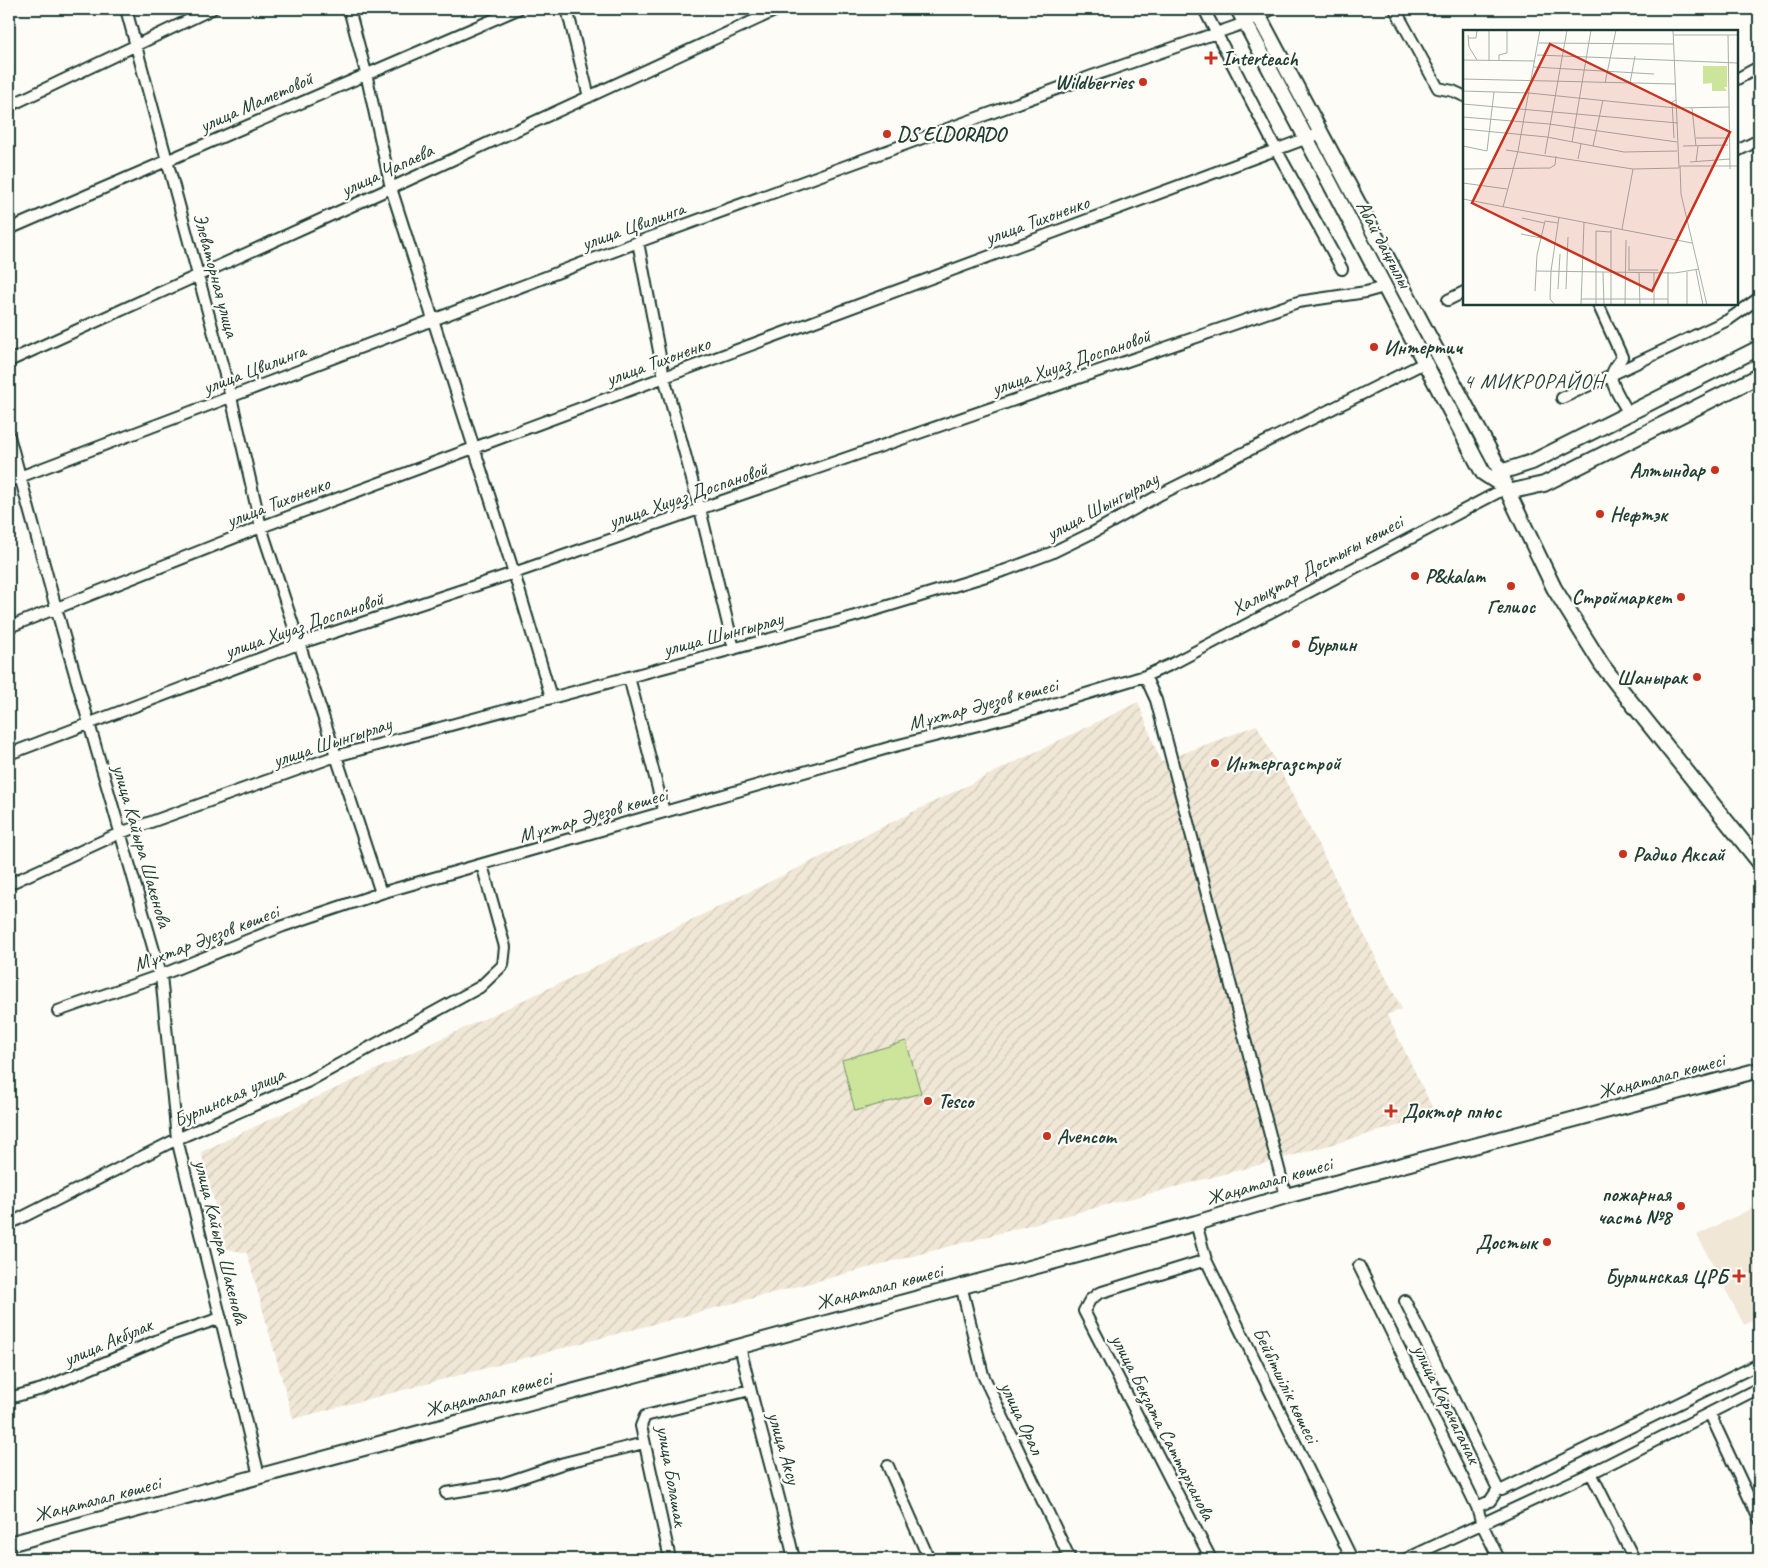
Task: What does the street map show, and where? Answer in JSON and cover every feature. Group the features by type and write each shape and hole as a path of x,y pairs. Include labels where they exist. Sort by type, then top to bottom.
{"main road":[{"name":"Абай даңғылы","path":"1238,9 1483,473 1507,490"},
{"name":"Абай даңғылы","path":"1257,12 1501,472 1534,550 1554,588 1619,688 1759,862"},
{"path":"1501,472 1532,462 1759,348"},
{"name":"Халықтар Достығы көшесі","path":"1507,490 1544,484 1759,376"},
{"name":"Жаңаталап көшесі","path":"9,1544 1286,1196 1759,1070"}],"street":[{"name":"Элеваторная улица","path":"126,9 199,275 261,527 381,894"},
{"path":"9,106 212,9"},
{"path":"349,9 366,74 391,188 514,573 551,697"},
{"name":"улица Маметовой","path":"9,229 518,9"},
{"path":"567,9 589,97"},
{"name":"улица Чапаева","path":"9,361 779,9"},
{"path":"1204,9 1277,151 1342,269"},
{"name":"улица Цвилинга","path":"9,481 638,242 1245,23 1257,12 1272,9"},
{"path":"1395,9 1438,88 1463,96"},
{"path":"1738,78 1759,67"},
{"name":"улица Тихоненко","path":"9,627 261,527 1321,134"},
{"path":"1738,150 1759,140"},
{"path":"638,242 664,377 700,509 734,648"},
{"name":"улица Хиуаз Доспановой","path":"9,754 298,644 514,573 1298,302 1366,292 1384,287"},
{"path":"1448,300 1463,292"},
{"path":"1562,398 1728,320 1759,298"},
{"path":"1598,305 1622,357 1614,367 1611,376 1613,384 1629,414"},
{"name":"улица Шынгырлау","path":"9,884 120,834 336,756 855,616 1006,570 1051,553 1094,532 1161,494 1424,363"},
{"name":"улица Кайыра Шакенова","path":"9,436 88,723 161,975 177,1139 259,1476"},
{"name":"Халықтар Достығы көшесі","path":"1145,676 1172,664 1507,490"},
{"path":"1145,676 1156,700 1286,1196"},
{"name":"Мұхтар Әуезов көшесі","path":"58,1011 161,975 283,926 381,894 895,746 1010,717 1145,676"},
{"path":"629,678 664,812"},
{"name":"Бурлинская улица","path":"9,1224 177,1139 307,1082 480,987 503,965 505,947 482,865"},
{"name":"Бейбітшілік көшесі","path":"1196,1222 1206,1260 1352,1559"},
{"name":"улица Бекзата Саттарханова","path":"1206,1260 1099,1293 1090,1300 1084,1311 1210,1559"},
{"name":"улица Карачаганак","path":"1359,1266 1477,1507 1482,1524 1500,1559"},
{"name":"улица Орал","path":"961,1285 983,1375 1070,1559"},
{"path":"1404,1301 1498,1489"},
{"name":"улица Акбулак","path":"9,1398 42,1389 170,1334 221,1318"},
{"name":"улица Аксу","path":"740,1346 750,1390 781,1501 794,1559"},
{"path":"1498,1489 1502,1490 1759,1364"},
{"path":"1406,1559 1591,1473 1759,1388"},
{"name":"улица Болашак","path":"670,1559 641,1426 645,1416 750,1390"},
{"path":"1710,1414 1759,1519"},
{"path":"446,1493 502,1484 564,1463 644,1443"},
{"path":"888,1466 929,1559"},
{"path":"1591,1473 1634,1559"},
{"path":"1477,1507 1490,1501 1498,1489"}],"shaded area":[{"path":"1138,702 1161,762 1257,725 1402,1009 1387,1015 1436,1115 1266,1163 293,1419 247,1253 227,1249 201,1152 632,949"},
{"name":"Бурлинская ЦРБ","path":"1759,1205 1759,1317 1744,1325 1697,1235"}],"green space":[{"path":"906,1041 921,1093 855,1111 842,1060"}],"place":[{"name":"Interteach","path":"1211,58"},
{"name":"Wildberries","path":"1143,82"},
{"name":"DS ELDORADO","path":"887,134"},
{"name":"Интертич","path":"1374,347"},
{"name":"Алтындар","path":"1715,470"},
{"name":"Нефтэк","path":"1600,514"},
{"name":"P&kalam","path":"1415,576"},
{"name":"Гелиос","path":"1511,586"},
{"name":"Строймаркет","path":"1681,597"},
{"name":"Бурлин","path":"1296,644"},
{"name":"Шанырак","path":"1697,677"},
{"name":"Интергазстрой","path":"1215,763"},
{"name":"Радио Аксай","path":"1623,854"},
{"name":"Tesco","path":"928,1101"},
{"name":"Доктор плюс","path":"1391,1111"},
{"name":"Avencom","path":"1047,1136"},
{"name":"пожарная часть №8","path":"1681,1206"},
{"name":"Достык","path":"1547,1242"},
{"name":"Бурлинская ЦРБ","path":"1739,1276"}],"district":[{"name":"4 МИКРОРАЙОН","path":"1534,381"}]}
